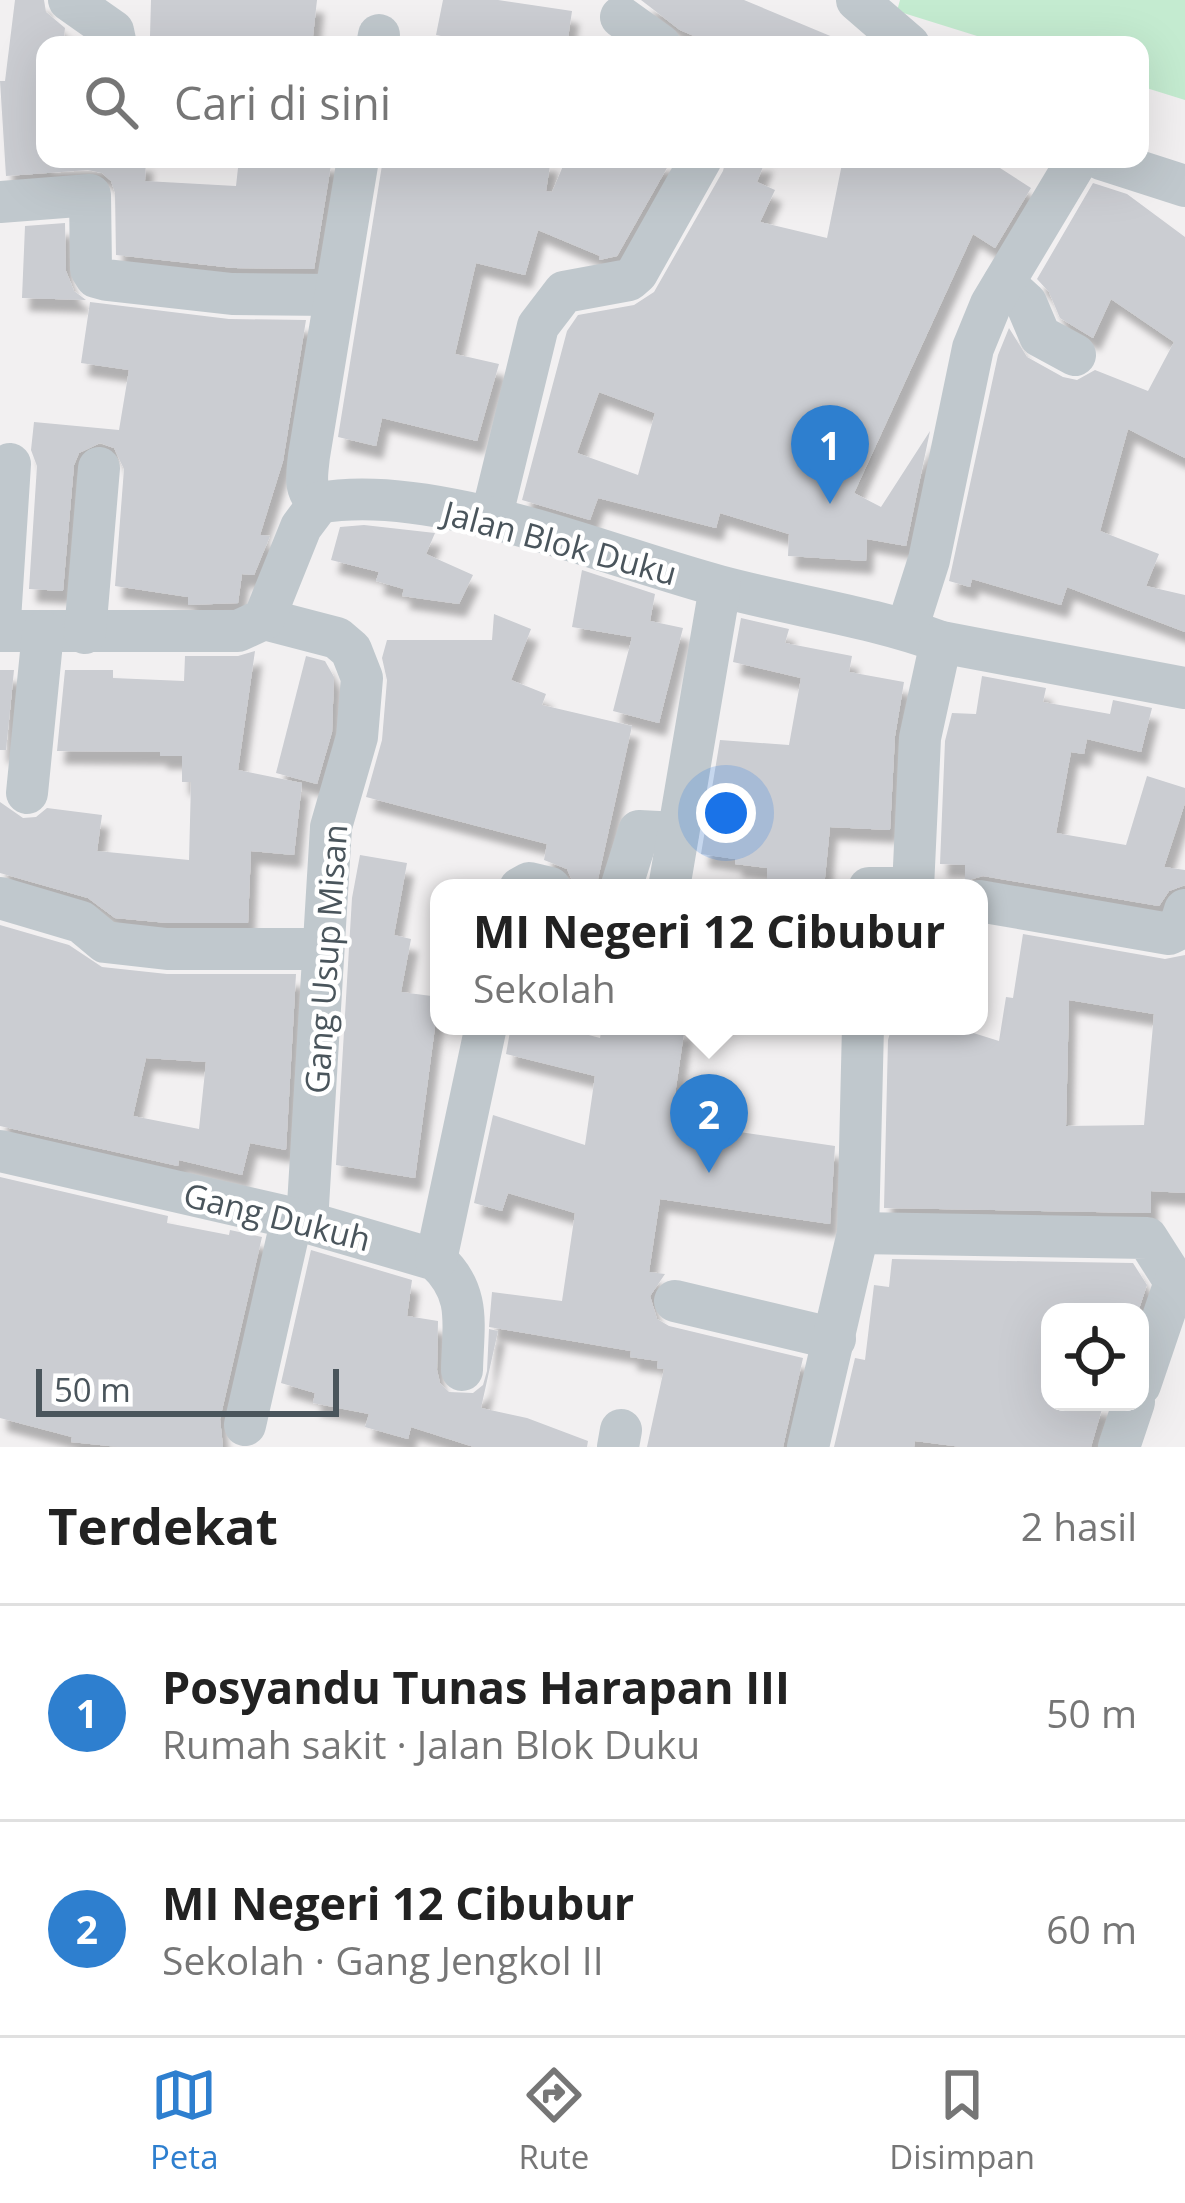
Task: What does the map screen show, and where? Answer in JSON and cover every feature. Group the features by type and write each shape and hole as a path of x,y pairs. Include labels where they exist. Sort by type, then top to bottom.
{"street":[{"path":"69,0 114,36"},
{"path":"857,0 899,36"},
{"path":"620,16 648,36"},
{"path":"0,631 212,634 238,631 264,619 301,527 319,503 309,495 306,484 356,168"},
{"path":"491,519 538,326 564,292 628,280 637,273 696,168"},
{"path":"913,879 929,560 969,364 1004,283 1073,168"},
{"path":"1129,168 1185,186"},
{"path":"0,202 91,177 91,269 96,277 232,294 333,295"},
{"path":"1004,283 1026,303 1040,336 1075,355"},
{"path":"0,620 10,464"},
{"path":"85,633 99,468"},
{"name":"Jalan Blok Duku","path":"319,503 347,498 385,501 491,519 721,586 924,636 1185,688"},
{"path":"670,879 721,586"},
{"name":"Gang Usup Misan","path":"245,1425 300,1220 332,826 357,737 362,678 351,650 337,638 264,619"},
{"path":"27,793 43,632"},
{"path":"624,879 637,832 677,833"},
{"path":"0,898 81,922 105,942 167,949 323,949"},
{"path":"988,903 1169,934 1179,928 1185,910"},
{"path":"462,1370 463,1300 452,1274 436,1260 484,1035"},
{"path":"808,1447 858,1233 863,1035"},
{"name":"Gang Dukuh","path":"0,1151 300,1220 436,1260"},
{"path":"858,1233 1147,1238 1180,1283 1149,1362"},
{"path":"675,1301 835,1339"},
{"path":"1119,1447 1131,1411"}],"green space":[{"path":"900,0 1185,0 1185,100 1149,89 1149,36 977,36 897,11"}],"building":[{"path":"15,0 44,0 46,12 65,28 64,36 36,36 36,168 146,168 145,181 236,186 238,168 331,168 314,269 234,268 116,255 115,193 102,173 6,176 0,81 5,81"},
{"path":"151,0 317,0 313,36 150,36"},
{"path":"443,0 498,0 572,11 568,36 436,35"},
{"path":"641,0 744,0 830,36 694,36"},
{"path":"382,168 550,168 546,191 552,192 562,168 667,168 617,256 599,260 600,256 538,230 525,275 476,263 455,354 499,364 477,441 382,418 376,446 338,437"},
{"path":"724,168 762,168 757,182 775,190 760,222 827,238 841,168 1000,168 1031,188 995,248 973,234 854,493 881,507 930,431 906,546 867,539 866,561 788,556 789,534 720,513 716,528 598,498 590,520 522,500 567,331 578,315 634,305 654,292","holes":["599,392 655,413 638,475 577,453"]},
{"path":"1093,183 1127,194 1185,237 1185,458 1128,429 1100,531 1159,554 1146,586 1185,595 1185,632 1067,587 1061,605 972,579 970,587 949,581 998,355 1009,328 1027,357 1063,377 1077,380 1095,370 1148,391 1174,342 1111,299 1093,338 1060,318 1049,292 1037,279"},
{"path":"65,223 66,271 74,291 86,300 22,298 25,226"},
{"path":"90,302 229,319 306,320 283,461 260,535 270,536 254,575 242,574 238,603 188,605 188,597 115,586 124,469 114,448 100,443 79,453 74,465 63,591 29,589 37,466 31,450 34,422 119,430 129,370 81,363"},
{"path":"340,527 435,533 426,554 473,575 459,604 402,596 404,589 376,581 379,572 331,560"},
{"path":"582,570 655,594 650,621 683,628 659,723 613,711 632,637 572,627"},
{"path":"494,614 531,629 511,680 546,694 542,705 632,726 598,879 571,879 567,869 544,860 547,844 366,797 382,740 387,680 382,658 387,640 492,640"},
{"path":"741,618 789,629 785,643 852,656 849,672 904,682 895,736 890,830 830,827 825,879 767,879 767,868 701,854 720,740 789,745 801,678 733,662"},
{"path":"255,651 238,770 302,783 294,855 251,851 248,923 115,918 88,898 0,873 0,802 23,818 36,817 47,808 102,815 97,851 189,860 191,782 182,782 182,756 57,751 65,670 113,670 113,678 184,681 185,656 238,656"},
{"path":"306,656 325,661 334,677 332,732 317,784 276,773"},
{"path":"0,670 14,670 6,750 0,750"},
{"path":"982,676 1046,688 1043,702 1110,714 1113,700 1152,708 1141,752 1087,739 1084,754 1071,752 1056,833 1126,845 1147,776 1185,788 1185,803 1164,867 1185,870 1185,885 1169,891 1159,906 983,876 965,879 965,865 940,864 945,741 952,713 976,714"},
{"path":"360,855 407,863 394,935 411,939 401,992 430,996 430,1035 434,1035 415,1178 336,1165 352,898"},
{"path":"0,925 69,945 102,967 167,974 296,974 286,1150 250,1143 242,1175 179,1160 178,1166 0,1126","holes":["146,1058 206,1062 199,1129 133,1116"]},
{"path":"1023,934 1165,959 1185,955 1185,1193 1151,1191 1151,1213 884,1208 889,1035 980,1035 999,1041 1006,997 1013,998","holes":["1069,1000 1154,1014 1144,1125 1066,1126"]},
{"path":"509,1035 684,1035 671,1122 835,1146 830,1224 660,1199 649,1272 665,1274 650,1296 657,1319 669,1326 803,1358 783,1447 647,1447 664,1369 657,1368 658,1361 630,1357 631,1351 489,1327 492,1292 562,1301 575,1213 508,1193 502,1211 474,1203 493,1115 585,1145 595,1076 506,1054"},
{"path":"0,1177 168,1216 167,1223 262,1237 220,1419 223,1447 71,1442 72,1437 0,1418"},
{"path":"311,1250 412,1280 407,1316 438,1321 437,1370 449,1392 473,1393 483,1385 489,1329 498,1331 481,1408 527,1418 588,1441 587,1447 474,1447 411,1427 408,1439 365,1427 369,1414 313,1403 315,1393 281,1383"},
{"path":"892,1259 1133,1263 1147,1285 1141,1303 1041,1303 1041,1411 1101,1411 1091,1447 962,1447 915,1441 914,1447 834,1447 855,1358 865,1360 874,1285 889,1287"}],"place":[{"name":"Posyandu Tunas Harapan III","path":"830,504"},
{"name":"MI Negeri 12 Cibubur","path":"709,1173"}]}
